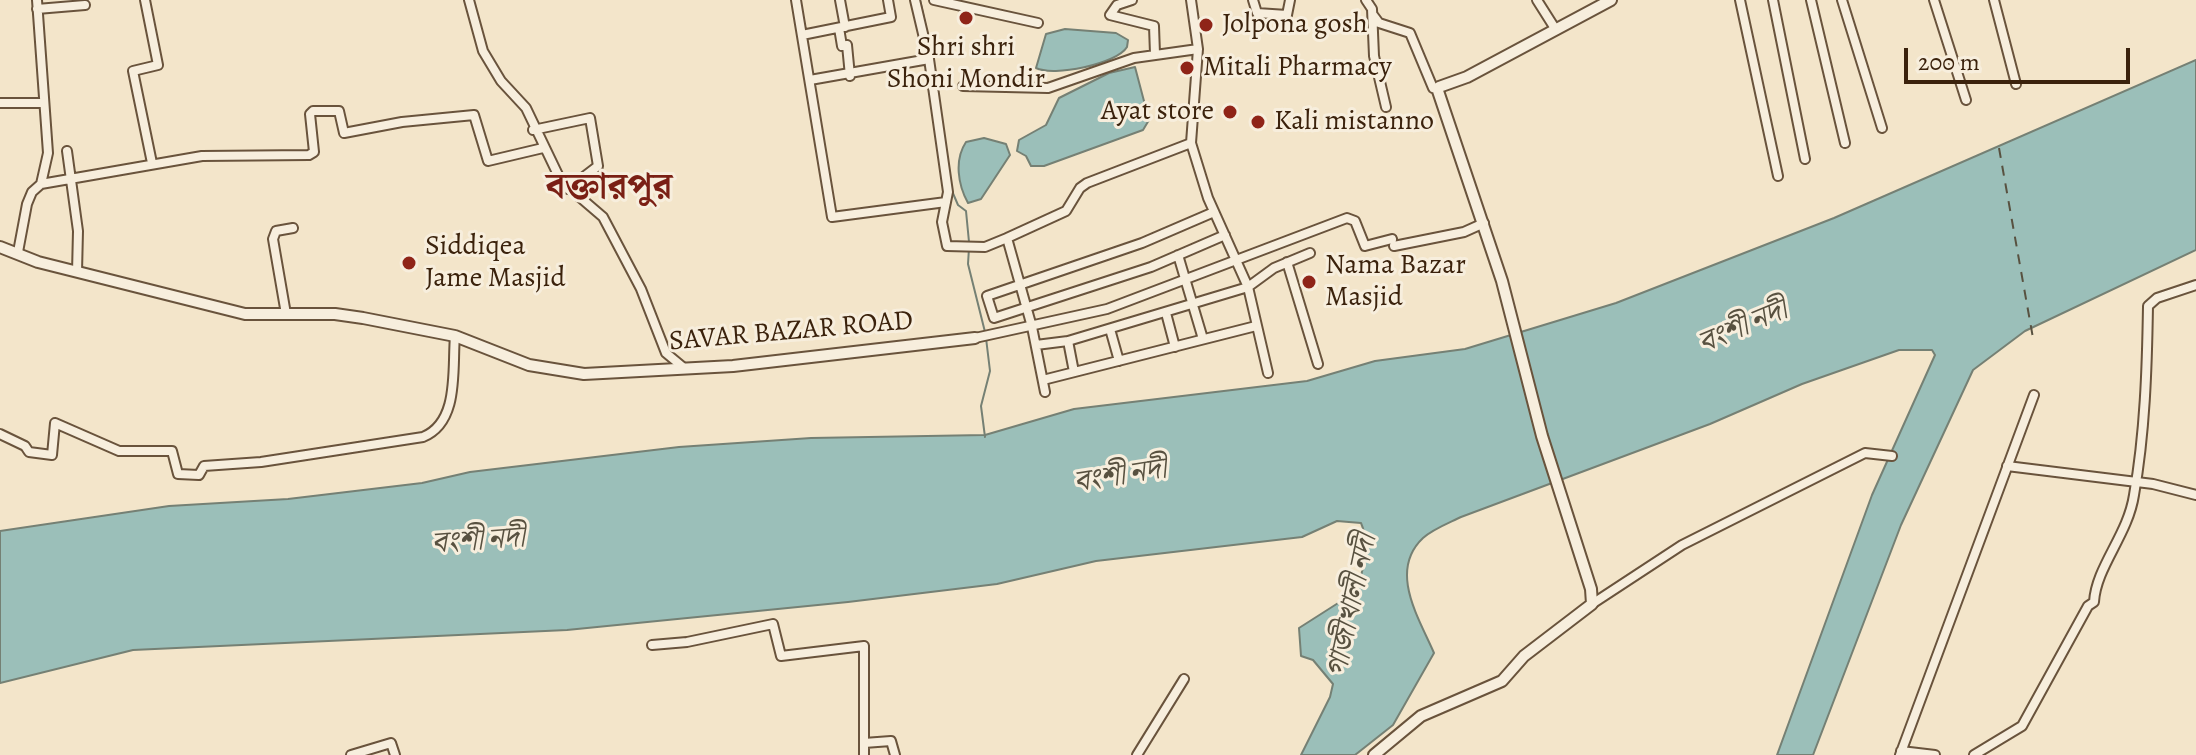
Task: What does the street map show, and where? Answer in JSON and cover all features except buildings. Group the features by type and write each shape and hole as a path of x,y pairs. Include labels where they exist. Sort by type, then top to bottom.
{"street":[{"path":"145,0 158,65 133,71 152,163"},
{"path":"469,0 483,51 501,81 526,108 533,130 568,189 603,217 641,289 666,353 685,368"},
{"path":"796,0 832,217 946,202"},
{"path":"840,0 842,46 847,45 850,76"},
{"path":"802,35 891,17 888,0"},
{"path":"915,0 929,59 948,192 942,222 947,246 985,247 1007,238 1066,211 1080,188 1087,183 1191,143"},
{"path":"934,0 1038,23"},
{"path":"1132,0 1117,5 1110,15 1154,26 1155,54"},
{"path":"1191,0 1198,49 1191,143 1214,212 1248,287 1268,373"},
{"path":"1253,0 1257,13 1287,15 1290,0"},
{"path":"1366,0 1379,23 1410,33 1436,88 1502,281 1542,436 1591,589 1592,604"},
{"path":"1537,0 1556,30"},
{"path":"1436,88 1467,77 1556,30 1594,4 1611,0"},
{"path":"1740,0 1778,176"},
{"path":"1773,0 1805,159"},
{"path":"1811,0 1845,143"},
{"path":"1842,0 1882,128"},
{"path":"1934,0 1966,100"},
{"path":"1994,0 2016,84"},
{"path":"18,252 27,204 41,184 48,153 37,5 85,5"},
{"path":"1372,13 1374,56 1386,107"},
{"path":"963,86 1048,88 1155,54 1198,49"},
{"path":"810,80 850,76 929,59"},
{"path":"0,103 42,103"},
{"path":"41,184 202,156 312,154 310,114 313,111 339,111 344,133 413,120 474,115 488,161 543,148"},
{"path":"533,130 590,118 598,166 568,189"},
{"path":"67,151 78,231 77,272"},
{"path":"1214,212 1142,243 987,296 994,318 1178,255 1225,235"},
{"path":"1237,261 1347,218 1355,221 1365,246 1464,232 1484,223"},
{"path":"286,314 273,239 276,231 293,228"},
{"path":"1007,238 1032,327 1045,392"},
{"name":"SAVAR BAZAR ROAD","path":"0,247 38,262 245,314 335,314 455,336 553,370 584,374 733,366 975,338 1107,309 1237,261"},
{"path":"1036,345 1068,341 1248,287 1287,262 1310,253"},
{"path":"1178,255 1203,339"},
{"path":"1287,262 1318,364"},
{"path":"1974,755 2022,726 2088,606 2094,602 2095,583 2121,540 2135,494 2134,482 2143,436 2148,306 2157,298 2196,285"},
{"path":"1166,313 1175,347"},
{"path":"1043,380 1256,326"},
{"path":"1110,329 1119,361"},
{"path":"0,434 25,446 29,452 52,455 55,423 119,451 172,451 178,474 183,477 199,475 204,466 261,462 423,437 435,429 448,409 455,336"},
{"path":"1068,341 1074,372"},
{"path":"1935,755 1900,753 2034,395"},
{"path":"1374,755 1421,716 1502,681 1524,656 1592,604 1682,545 1865,453 1892,456"},
{"path":"2007,466 2134,482 2196,495"},
{"path":"652,645 687,642 773,624 781,656 864,646 864,755"},
{"path":"1137,755 1184,679"},
{"path":"864,743 891,741 895,755"},
{"path":"351,755 391,743 395,755"}],"water":[{"path":"1065,29 1116,33 1128,40 1127,47 1111,59 1084,67 1056,71 1036,68 1046,34"},
{"path":"2196,60 2196,250 2025,331 1973,370 1901,525 1813,755 1777,755 1872,495 1935,355 1932,350 1899,350 1802,384 1710,424 1461,517 1427,535 1413,551 1407,580 1415,610 1434,653 1393,725 1355,755 1301,755 1330,697 1333,684 1313,660 1301,656 1299,628 1357,591 1365,557 1361,523 1337,521 1302,537 1096,561 997,584 567,630 133,650 0,683 0,531 169,506 288,499 422,483 470,472 679,447 811,438 985,435 1074,409 1307,381 1375,361 1465,349 1616,303 1834,218"},
{"path":"1135,67 1149,120 1143,130 1044,166 1031,166 1026,156 1017,151 1019,140 1046,125 1059,98 1109,73"},
{"path":"984,138 1006,144 1010,155 981,199 968,203 960,181 960,157 966,142"}],"waterway":[{"path":"920,0 930,46"},
{"path":"952,191 958,205 966,211 969,242"},
{"path":"969,248 968,264 985,332"},
{"path":"985,437 981,406 990,371 986,338"}],"ferry route":[{"path":"1999,148 2033,338"}],"place":[{"name":"Shri shri Shoni Mondir","path":"966,18"},
{"name":"Jolpona gosh","path":"1206,25"},
{"name":"Mitali Pharmacy","path":"1187,68"},
{"name":"Ayat store","path":"1230,112"},
{"name":"Kali mistanno","path":"1258,122"},
{"name":"Siddiqea Jame Masjid","path":"409,263"},
{"name":"Nama Bazar Masjid","path":"1309,282"}],"district":[{"name":"বক্তারপুর","path":"609,189"}],"water label":[{"name":"বংশী নদী","path":"1743,328"},
{"name":"বংশী নদী","path":"1120,477"},
{"name":"বংশী নদী","path":"478,542"},
{"name":"গাজীখালী নদী","path":"1353,606"}]}
